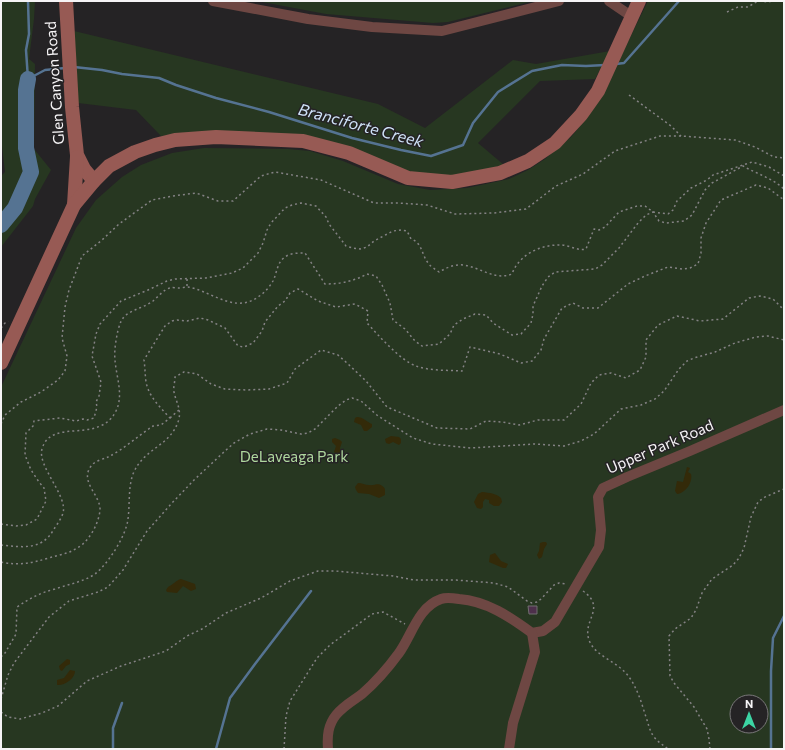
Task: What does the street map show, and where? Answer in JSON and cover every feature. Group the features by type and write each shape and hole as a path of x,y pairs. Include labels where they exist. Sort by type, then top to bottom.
{"street":[{"name":"Glen Canyon Road","path":"66,1 72,107 78,155 84,169 94,181"},
{"path":"213,1 308,19 372,27 442,31 558,1"},
{"path":"609,1 632,16"},
{"path":"1,363 74,205 109,166 135,152 154,145 174,140 216,137 303,141 348,153 408,178 452,182 500,172 528,161 555,143 581,115 598,91 639,1"},
{"path":"78,155 87,163 97,167 109,166"},
{"path":"74,205 78,155"},
{"name":"Upper Park Road","path":"532,633 543,631 555,622 598,547 601,530 598,497 603,488 627,476 690,451 784,410"},
{"path":"328,749 330,725 337,714 363,693 384,673 400,651 419,618 431,604 441,599 452,598 470,600 492,608 532,633 535,652 513,723 509,749"}],"path":[{"path":"727,12 738,7 748,7 758,1 773,1"},
{"path":"629,95 671,126 681,136"},
{"path":"1,424 5,415 21,402 41,392 58,380 65,371 67,356 62,338 65,307 69,290 82,256 119,224 152,200 196,193 218,201 233,201 261,176 275,172 321,180 374,203 427,205 455,214 494,213 526,209 556,186 583,174 615,151 660,136 735,140 755,147 774,157 784,158"},
{"path":"1,545 24,547 32,546 46,540 52,533 63,513 63,505 56,486 41,459 41,450 51,435 76,430 92,430 110,420 118,406 120,398 114,352 120,322 125,316 148,304 169,288 187,287 231,302 241,303 250,301 262,294 269,287 273,281 279,263 285,256 296,253 305,253 325,284 348,282 367,274 376,276 386,294 393,320 405,328 414,341 422,346 438,344 450,334 454,325 475,314 486,315 493,323 512,335 521,334 531,323 533,306 548,277 555,272 595,269 602,265 619,248 638,223 646,216 653,212 668,214 673,210 677,201 691,188 708,180 713,175 752,162 769,167 784,176"},
{"path":"1,524 16,526 26,525 37,520 46,501 44,488 31,470 24,455 26,433 34,421 60,418 76,421 94,418 101,382 92,356 96,334 100,324 116,306 127,298 167,281 186,278 206,278 214,275 232,273 243,268 258,253 264,244 267,230 271,223 285,208 301,203 316,206 326,216 329,224 343,242 353,248 360,249 367,247 393,231 407,231 411,239 417,241 421,246 422,253 428,264 439,272 449,266 462,264 485,273 504,277 512,274 515,266 522,258 544,246 562,245 581,250 586,249 594,229 599,230 605,227 619,212 637,206 644,206 653,212 659,221 666,223 684,221 692,215 705,190 712,183 743,166 773,180 784,189"},
{"path":"170,418 157,405 150,393 146,381 144,360 165,326 172,321 186,321 200,318 208,320 225,328 238,346 244,347 253,343 262,331 265,322 278,306 285,301 290,293 298,289 318,301 336,307 355,304 368,311 367,323 392,349 411,364 417,366 431,369 462,371 470,347 500,354 521,363 532,361 541,350 544,339 562,308 573,303 583,308 598,308 628,284 645,276 668,267 682,269 690,268 698,264 701,253 701,238 706,223 720,200 756,185 768,188 784,200"},
{"path":"186,278 187,287"},
{"path":"1,657 16,634 17,607 30,598 57,588 70,586 95,574 108,560 116,548 128,521 129,495 134,474 141,461 168,439 175,430 180,409 174,391 175,377 184,372 197,374 210,384 225,389 269,389 287,382 295,369 321,350 338,355 366,381 387,407 437,428 470,429 486,421 519,425 538,420 564,420 581,404 591,383 598,375 610,373 626,378 640,370 646,357 646,340 658,325 677,316 700,321 722,319 749,298 760,296 773,299 784,310"},
{"path":"1,699 8,675 14,663 49,617 69,601 98,592 108,587 123,570 147,531 172,502 230,447 250,434 267,429 301,434 308,433 315,429 338,406 346,400 352,398 363,402 378,416 413,438 432,444 470,448 535,444 564,446 581,441 594,434 621,409 642,405 655,399 664,391 679,369 694,358 756,337 768,336 784,340"},
{"path":"1,562 12,565 34,563 65,554 77,548 86,540 92,531 98,519 100,508 97,499 90,488 87,474 92,464 110,456 153,426 161,425 180,409"},
{"path":"710,749 707,729 694,707 674,684 670,676 669,636 675,629 691,618 696,610 702,594 712,579 732,565 739,558 744,548 751,517 758,502 765,497 784,489"},
{"path":"1,712 8,717 20,719 31,717 47,711 58,706 87,681 121,666 166,651 187,636 202,629 226,613 261,598 290,581 318,571 335,571 414,580 456,580 494,584 508,587 532,603 541,599 551,587 556,584 564,583 587,594 592,600 594,612 588,625 589,640 599,653 616,664 626,673 637,692 653,736 668,749"},
{"path":"284,749 286,716 290,701 317,658 330,645 372,614 383,612 405,624 414,618 419,618"}],"green space":[{"path":"1,1 35,1 29,59 35,64 34,149 51,170 35,199 33,206 1,247 1,176 5,172 1,138"},
{"path":"257,1 533,1 448,22 433,23 326,14"},
{"name":"DeLaveaga Park","path":"648,1 784,1 784,749 1,749 1,387 76,228 96,200 122,177 141,165 172,153 204,148 288,149 310,151 343,161 398,184 430,190 467,188 509,179 528,170 545,159 571,137 587,118 603,92"},
{"path":"74,31 378,104 425,128 513,60 536,64 610,51 595,79 540,81 478,143 504,165 450,178 410,173 355,149 220,131 161,136 136,110 78,103"}],"sand":[{"path":"357,417 372,424 372,427 367,431 364,431 361,425 354,422 355,418"},
{"path":"391,436 399,437 401,439 401,443 399,445 393,442 389,444 386,443 385,439"},
{"path":"335,438 342,442 340,448 341,453 338,455 334,452 336,446 332,442 332,439"},
{"path":"687,467 690,468 688,472 691,474 690,484 683,492 677,494 675,491 677,481 683,482"},
{"path":"358,483 381,485 385,489 385,495 379,498 369,494 358,493 355,487"},
{"path":"482,492 497,495 501,498 502,502 499,506 494,506 489,503 489,500 485,499 483,502 483,507 481,509 477,508 474,502 478,494"},
{"path":"546,542 547,544 542,557 539,559 537,555 540,543"},
{"path":"495,553 501,561 508,564 506,568 489,562 490,555"},
{"path":"181,579 195,584 196,589 191,591 183,586 177,593 167,592 166,590 168,587"},
{"path":"67,659 70,660 70,664 62,671 60,670 59,666"},
{"path":"70,670 75,671 73,677 63,684 57,685 57,680 64,678"}],"building":[{"path":"528,606 537,606 537,614 529,614"}],"waterway":[{"path":"28,1 29,34 26,50 28,79 45,70 65,68"},
{"name":"Branciforte Creek","path":"616,64 624,63 679,1"},
{"name":"Branciforte Creek","path":"74,67 159,78 216,98 269,112 352,138 431,156 463,145 473,123 498,92 532,71 562,65 605,65"},
{"path":"1,225 15,208 31,172 26,148 26,90 28,79"},
{"path":"216,749 230,698 311,591"},
{"path":"771,749 771,671 773,638 784,616"},
{"path":"113,749 113,728 122,703"}]}
